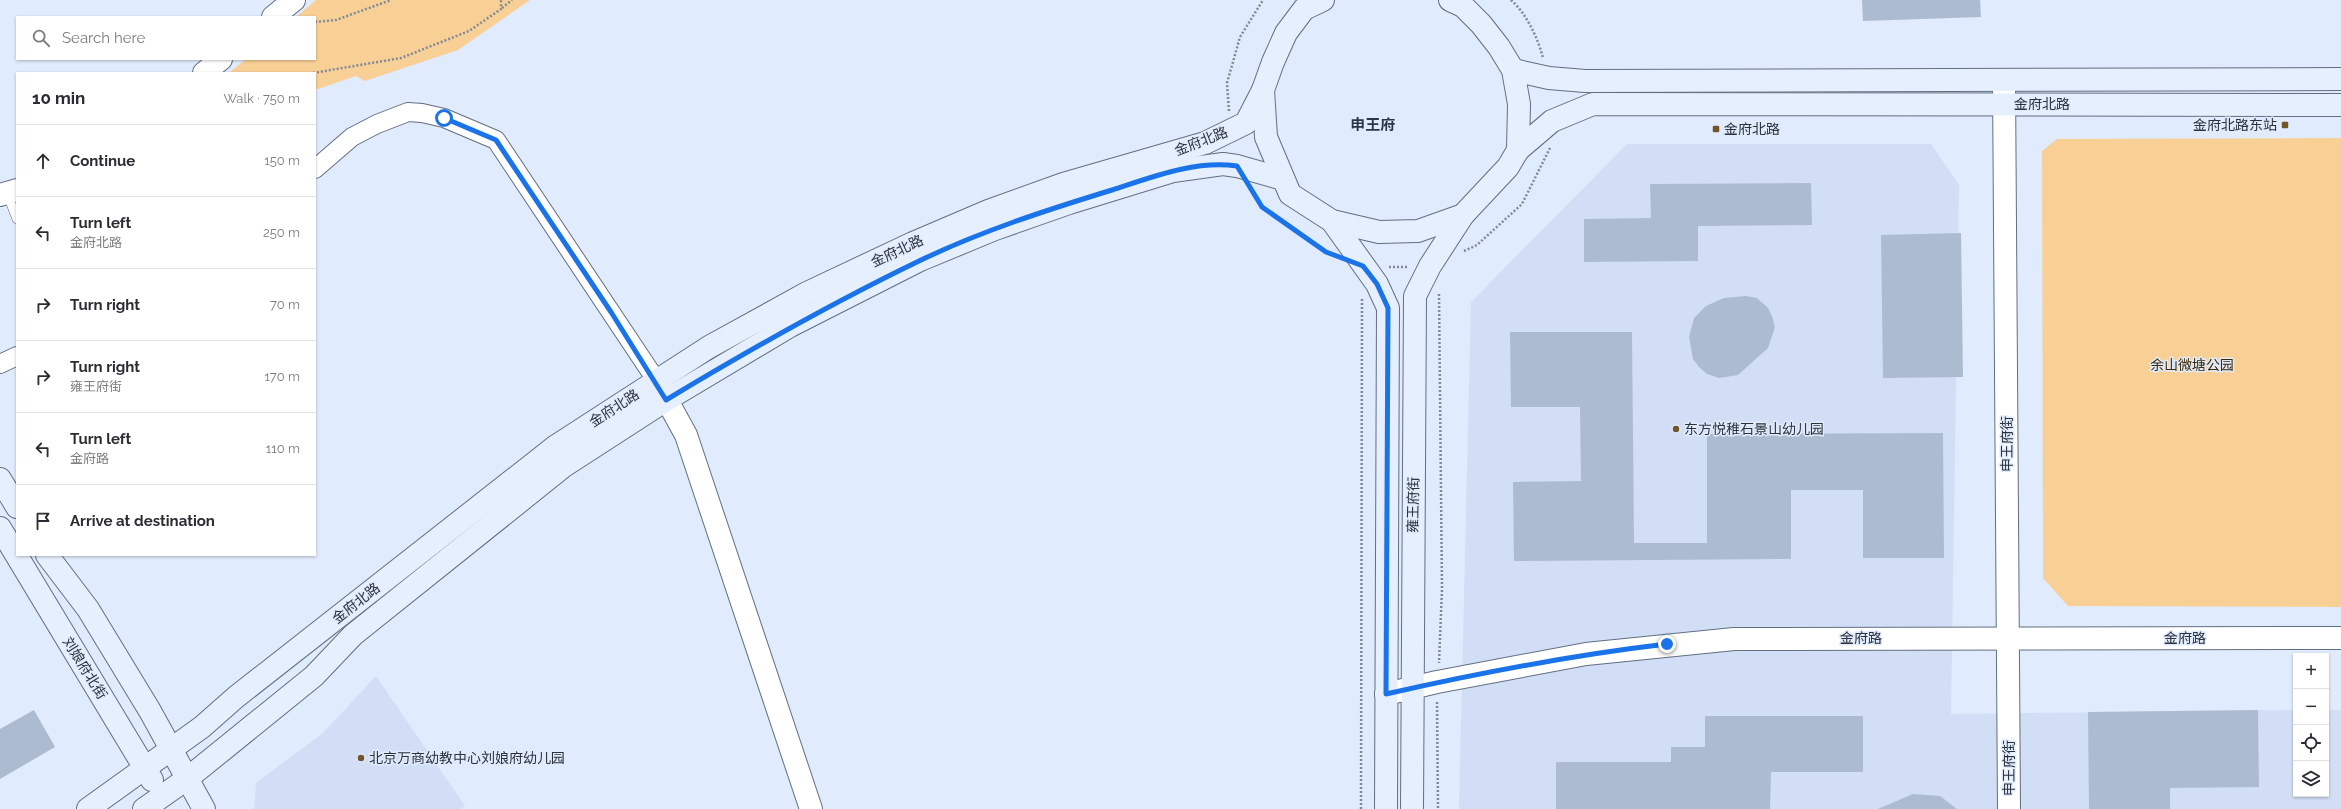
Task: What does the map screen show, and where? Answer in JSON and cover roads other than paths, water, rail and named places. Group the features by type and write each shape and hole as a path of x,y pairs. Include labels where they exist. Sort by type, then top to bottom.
{"main road":[{"name":"金府北路","path":"88,809 171,750 556,446 709,347 807,293 913,243 988,211 1063,184 1205,143 1246,123 1263,90 1286,32 1304,10 1323,0"},
{"path":"1450,0 1463,6 1481,24 1499,46 1513,70 1519,104 1518,150"},
{"name":"金府北路","path":"1513,70 1549,78 1601,81 2341,80"},
{"path":"1263,90 1266,137 1290,194 1332,221 1379,232 1418,232 1463,215"},
{"name":"金府北路","path":"1518,150 1552,122 1593,104 2341,105"},
{"name":"雍王府街","path":"1412,809 1415,296 1430,266 1463,215 1508,167 1518,150"},
{"name":"金府北路","path":"144,809 165,803 188,778 314,676 353,635 564,466 666,400 790,326 920,260 988,232 1069,203 1173,171 1223,164 1237,166 1283,179"},
{"name":"雍王府街","path":"1332,221 1377,284 1388,308 1386,809"},
{"path":"0,479 16,505"},
{"name":"刘娘府北街","path":"0,528 16,554"},
{"name":"刘娘府北街","path":"17,556 165,803"},
{"path":"48,556 88,610 150,711 204,809"}],"street":[{"path":"274,16 294,0"},
{"path":"205,72 220,60"},
{"name":"申王府街","path":"2004,80 2009,809"},
{"path":"316,168 352,137 377,124 408,112 444,118 496,140 656,380 686,435 811,809"},
{"path":"0,364 16,356"},
{"name":"金府路","path":"1386,694 1437,682 1586,654 1734,639 2341,638"}],"lane":[{"path":"8,193 16,216"}],"place":[{"name":"金府北路东站","path":"2285,125"},
{"name":"金府北路","path":"1716,129"},
{"name":"东方悦稚石景山幼儿园","path":"1676,429"},
{"name":"北京万商幼教中心刘娘府幼儿园","path":"361,758"}],"district":[{"name":"申王府","path":"1373,125"}],"park label":[{"name":"余山微塘公园","path":"2192,365"}]}
